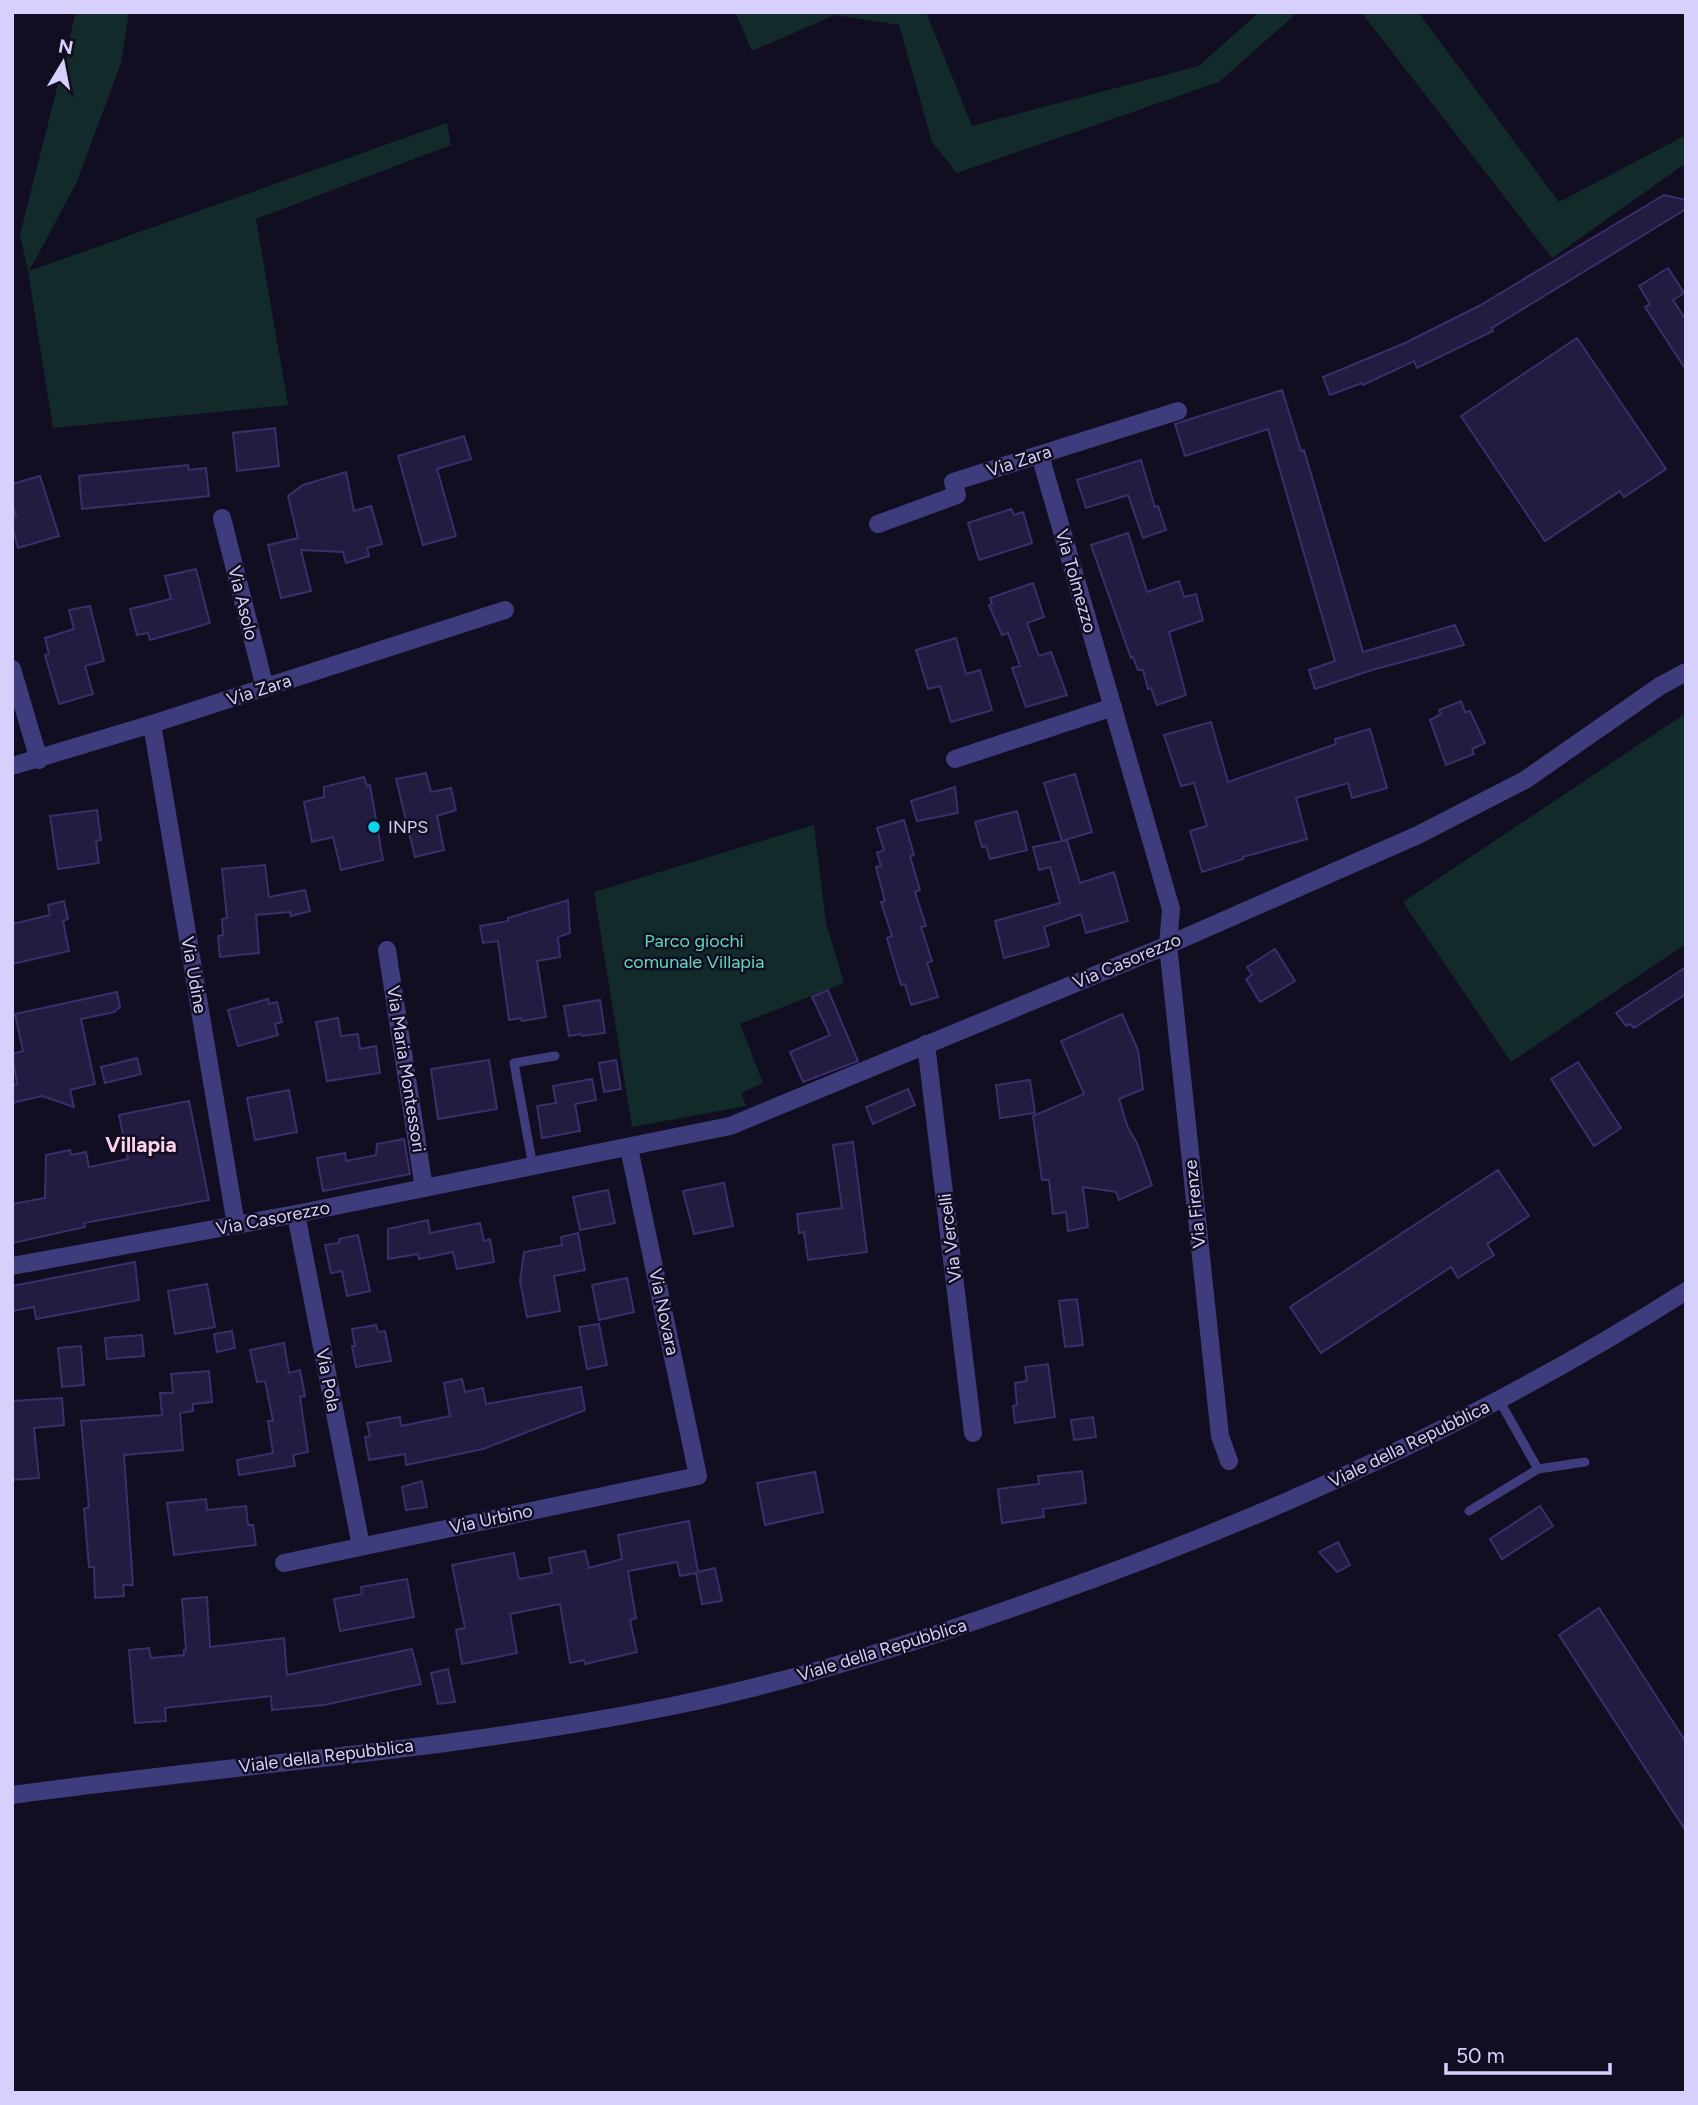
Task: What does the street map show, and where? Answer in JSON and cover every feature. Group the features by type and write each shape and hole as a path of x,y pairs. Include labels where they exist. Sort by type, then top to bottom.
{"street":[{"name":"Via Zara","path":"878,524 957,495 953,482 1178,411"},
{"name":"Via Tolmezzo","path":"1040,454 1171,909 1168,945"},
{"name":"Via Asolo","path":"222,518 265,688"},
{"name":"Via Zara","path":"12,766 39,760 505,610"},
{"path":"12,669 39,760"},
{"name":"Via Casorezzo","path":"12,1266 296,1214 730,1126 1168,945 1418,835 1525,780 1660,685 1686,672"},
{"path":"955,759 1113,707"},
{"name":"Via Udine","path":"152,724 236,1225"},
{"name":"Via Firenze","path":"1168,945 1220,1436 1229,1461"},
{"name":"Via Maria Montessori","path":"387,950 424,1188"},
{"name":"Via Vercelli","path":"926,1044 973,1433"},
{"name":"Via Novara","path":"629,1148 698,1476"},
{"name":"Via Pola","path":"296,1214 361,1546"},
{"name":"Viale della Repubblica","path":"12,1795 553,1727 674,1706 793,1678 908,1644 1164,1554 1338,1480 1499,1400 1686,1291"},
{"name":"Via Urbino","path":"284,1563 698,1476"}],"lane":[{"path":"533,1167 514,1063 555,1056"},
{"path":"1499,1400 1538,1469"},
{"path":"1469,1511 1538,1469 1585,1462"}],"green space":[{"path":"76,12 129,12 121,63 76,184 29,271 447,123 451,145 256,219 288,405 53,428 20,235"},
{"path":"735,12 926,12 972,126 1199,66 1259,12 1298,12 1219,82 957,173 932,142 899,25 835,15 752,51"},
{"path":"1361,12 1418,12 1559,202 1686,135 1686,163 1552,258"},
{"path":"1686,713 1686,944 1511,1062 1403,902"},
{"name":"Parco giochi comunale Villapia","path":"814,825 826,923 844,983 740,1024 763,1083 741,1093 746,1106 632,1127 594,892"}],"building":[{"path":"1664,195 1686,200 1686,209 1492,328 1493,331 1417,368 1414,361 1363,385 1362,383 1330,395 1323,377 1405,343 1479,306"},
{"path":"1668,268 1684,293 1673,300 1686,320 1686,370 1645,307 1650,304 1639,286"},
{"path":"1577,338 1666,469 1624,497 1620,491 1545,541 1461,416"},
{"path":"1282,390 1301,451 1304,450 1363,652 1455,625 1464,645 1315,689 1309,670 1335,661 1268,429 1185,456 1175,424"},
{"path":"275,428 279,466 237,471 233,433"},
{"path":"464,436 471,459 437,469 456,536 423,545 398,456"},
{"path":"1141,460 1155,507 1158,506 1166,530 1143,538 1128,495 1086,508 1077,480"},
{"path":"188,465 189,470 206,468 209,496 82,509 79,476"},
{"path":"346,472 354,511 371,506 382,544 367,548 369,556 346,563 343,552 301,550 311,591 281,598 268,545 298,538 288,496 303,485"},
{"path":"40,476 59,536 18,548 12,526 12,518 16,517 12,502 12,484"},
{"path":"1011,509 1014,515 1023,512 1032,543 979,560 968,523"},
{"path":"1128,533 1147,592 1179,581 1184,597 1196,594 1203,620 1169,632 1186,695 1157,705 1151,688 1148,689 1143,670 1138,670 1133,657 1131,658 1091,545"},
{"path":"196,569 210,623 150,640 148,633 137,635 130,609 171,599 165,576"},
{"path":"1033,583 1044,617 1027,623 1039,656 1051,652 1067,695 1026,707 1012,668 1020,666 1008,633 1002,635 989,605 992,604 990,598"},
{"path":"90,606 104,661 85,666 93,694 59,704 45,655 49,654 45,638 74,629 69,610"},
{"path":"956,638 966,674 980,670 992,710 951,722 940,686 928,689 916,650"},
{"path":"1461,701 1465,712 1470,711 1485,743 1472,749 1474,754 1446,765 1430,720 1441,714 1439,710"},
{"path":"1211,722 1228,782 1336,744 1335,739 1370,729 1387,788 1352,798 1348,783 1296,798 1307,839 1202,872 1190,831 1207,826 1194,783 1181,786 1164,735"},
{"path":"426,773 431,792 451,788 456,810 437,816 444,850 415,857 396,779"},
{"path":"1075,774 1092,832 1062,841 1044,783"},
{"path":"364,777 367,786 370,785 383,860 341,870 333,837 312,842 304,802 324,797 324,787"},
{"path":"955,787 958,813 917,821 911,801"},
{"path":"97,810 101,840 96,841 99,863 58,869 50,816"},
{"path":"1017,811 1027,850 990,859 986,846 982,847 975,822"},
{"path":"904,820 914,855 910,856 920,890 915,892 926,926 921,927 932,961 927,963 938,997 911,1005 905,984 901,985 887,938 892,936 881,902 885,901 876,867 881,866 877,853 884,850 877,828"},
{"path":"1067,840 1080,883 1114,872 1128,921 1086,933 1081,914 1044,927 1049,946 1004,958 995,921 1060,903 1050,867 1039,870 1033,847"},
{"path":"265,865 269,897 305,890 310,911 291,916 290,912 256,915 259,953 220,957 218,936 223,935 222,919 227,918 222,869"},
{"path":"568,900 570,933 558,937 560,957 537,961 546,1017 509,1020 498,941 483,943 480,926 508,921 508,918"},
{"path":"64,901 68,919 63,921 69,951 12,964 12,924 50,915 48,905"},
{"path":"1275,949 1295,981 1260,1002 1246,979 1252,975 1247,967"},
{"path":"1686,967 1686,994 1634,1028 1630,1024 1626,1026 1616,1013"},
{"path":"828,990 858,1061 803,1082 790,1052 830,1035 812,997"},
{"path":"117,992 120,1007 114,1012 81,1019 95,1084 70,1090 74,1107 42,1096 12,1103 12,1085 17,1084 12,1054 23,1051 15,1014"},
{"path":"268,999 269,1004 277,1002 282,1022 275,1024 278,1035 238,1046 228,1010"},
{"path":"600,1000 605,1033 569,1036 564,1006"},
{"path":"1122,1014 1138,1050 1143,1089 1119,1099 1152,1185 1119,1200 1116,1192 1083,1187 1088,1227 1068,1231 1066,1212 1053,1214 1049,1180 1042,1180 1033,1116 1084,1094 1061,1041"},
{"path":"338,1018 341,1036 358,1034 360,1049 376,1046 380,1073 327,1081 316,1022"},
{"path":"137,1058 141,1074 105,1083 101,1067"},
{"path":"489,1060 497,1109 438,1119 431,1069"},
{"path":"616,1060 621,1089 604,1092 599,1063"},
{"path":"1578,1062 1621,1128 1594,1146 1551,1079"},
{"path":"592,1079 596,1100 575,1104 580,1131 542,1138 537,1106 556,1103 553,1086"},
{"path":"1030,1080 1035,1113 1000,1118 996,1085"},
{"path":"908,1089 915,1105 873,1124 866,1107"},
{"path":"289,1090 297,1132 255,1140 247,1098"},
{"path":"189,1101 209,1200 84,1223 85,1227 12,1243 12,1204 45,1198 46,1155 70,1150 71,1155 86,1152 89,1167 128,1159 119,1115"},
{"path":"404,1139 410,1174 323,1191 317,1158 345,1153 346,1161 376,1155 377,1144"},
{"path":"853,1142 867,1252 808,1260 804,1232 799,1233 797,1214 842,1208 833,1145"},
{"path":"1498,1170 1529,1216 1487,1244 1494,1255 1458,1278 1451,1267 1321,1353 1290,1307"},
{"path":"724,1183 733,1226 694,1234 683,1191"},
{"path":"608,1190 615,1223 580,1230 573,1197"},
{"path":"428,1220 430,1233 480,1223 484,1241 490,1239 494,1262 457,1269 453,1252 419,1259 418,1254 388,1259 388,1229"},
{"path":"578,1233 585,1270 554,1276 560,1311 527,1317 520,1281 524,1252 562,1245 561,1237"},
{"path":"358,1235 370,1291 347,1296 342,1271 331,1273 325,1245 339,1243 339,1239"},
{"path":"135,1262 139,1300 36,1319 34,1307 12,1311 12,1286"},
{"path":"627,1278 634,1312 599,1320 592,1285"},
{"path":"207,1284 215,1327 175,1334 168,1291"},
{"path":"1077,1299 1083,1345 1065,1347 1059,1301"},
{"path":"599,1324 607,1365 587,1369 579,1327"},
{"path":"376,1325 378,1332 385,1331 391,1361 356,1367 352,1329"},
{"path":"232,1331 235,1348 217,1352 214,1334"},
{"path":"142,1335 144,1356 107,1359 105,1338"},
{"path":"284,1343 289,1373 300,1370 305,1396 300,1397 308,1452 293,1455 295,1466 239,1475 237,1460 273,1453 268,1421 273,1421 265,1381 257,1382 250,1350"},
{"path":"81,1346 84,1385 62,1387 58,1348"},
{"path":"1048,1364 1055,1417 1015,1423 1015,1383 1027,1381 1025,1367"},
{"path":"209,1371 212,1402 193,1404 193,1411 180,1413 183,1450 124,1455 133,1585 123,1585 124,1596 95,1598 94,1567 89,1567 84,1509 89,1507 81,1421 162,1415 160,1393 173,1393 171,1374"},
{"path":"462,1379 465,1392 483,1388 486,1404 581,1387 585,1410 483,1449 406,1465 405,1454 369,1460 365,1437 370,1436 367,1423 400,1417 401,1426 450,1416 444,1383"},
{"path":"62,1398 64,1425 34,1428 39,1478 12,1480 12,1401"},
{"path":"1093,1417 1096,1437 1074,1440 1071,1420"},
{"path":"1082,1471 1086,1503 1043,1509 1044,1517 1002,1523 998,1489 1039,1484 1038,1476"},
{"path":"815,1472 823,1512 765,1525 757,1483"},
{"path":"422,1481 427,1507 406,1510 402,1487"},
{"path":"206,1499 207,1510 246,1506 248,1525 253,1525 256,1545 174,1555 167,1503"},
{"path":"1540,1506 1553,1526 1502,1559 1490,1539"},
{"path":"689,1521 698,1572 715,1568 722,1601 702,1604 696,1573 680,1576 677,1562 628,1571 636,1618 630,1620 637,1652 585,1664 584,1660 570,1663 560,1604 510,1614 517,1653 462,1664 456,1630 465,1628 452,1565 514,1553 519,1579 552,1573 549,1558 585,1551 589,1568 622,1559 618,1535"},
{"path":"1338,1542 1350,1565 1337,1572 1319,1552"},
{"path":"407,1579 414,1617 340,1631 334,1599 362,1594 361,1587"},
{"path":"207,1597 210,1647 284,1638 287,1675 412,1649 421,1684 324,1705 272,1710 271,1696 165,1708 166,1721 135,1723 129,1650 149,1648 151,1658 184,1655 186,1650 182,1599"},
{"path":"1599,1608 1686,1742 1686,1831 1559,1635"},
{"path":"448,1669 455,1702 438,1704 431,1673"}],"place":[{"name":"INPS","path":"374,827"}],"district":[{"name":"Villapia","path":"141,1145"}]}
